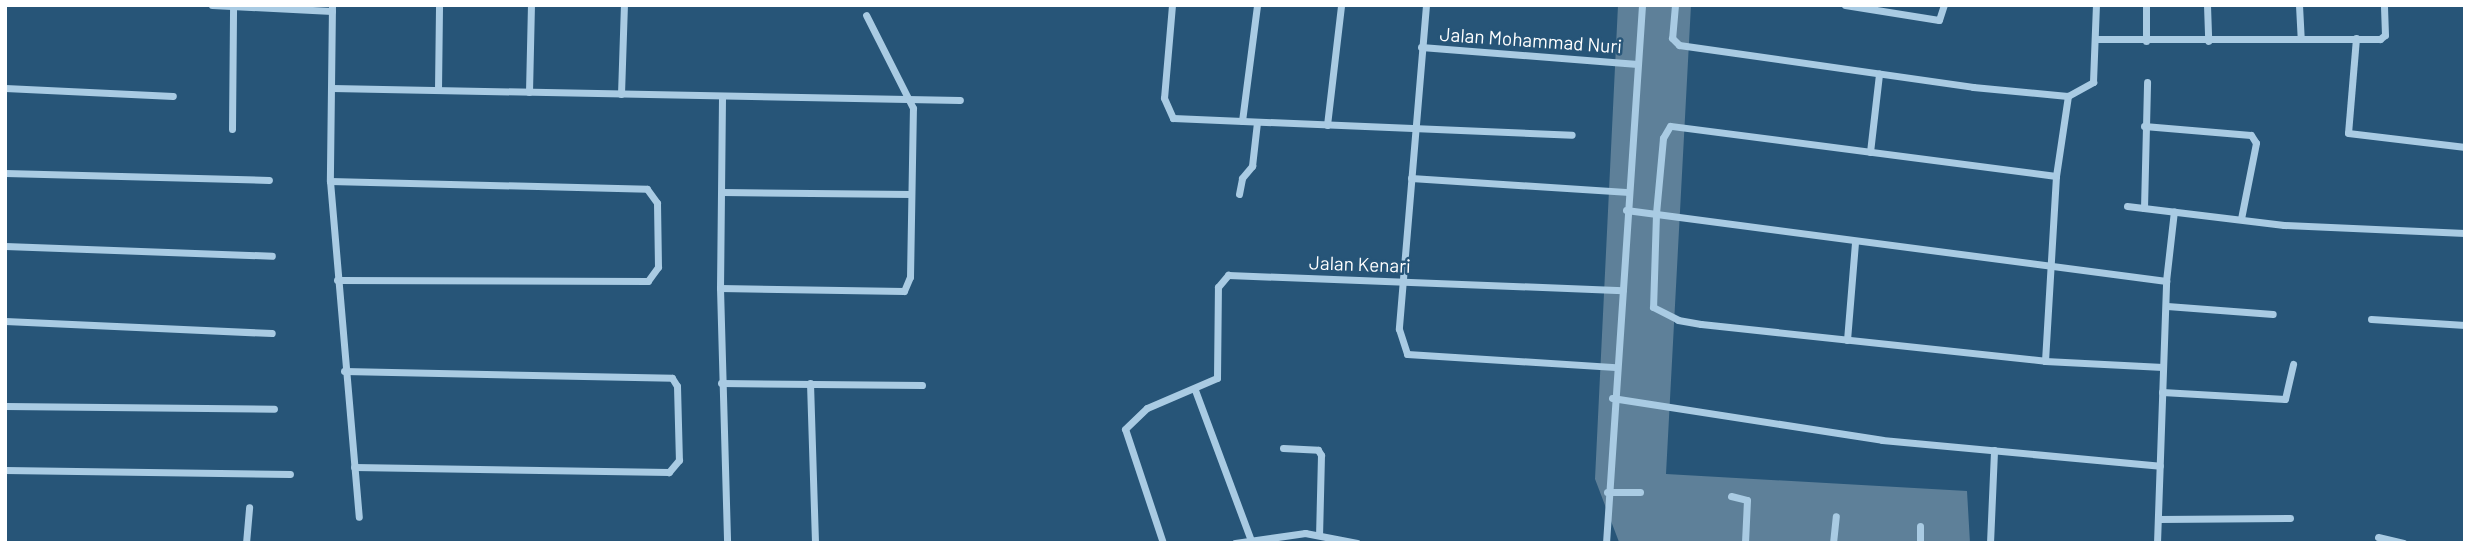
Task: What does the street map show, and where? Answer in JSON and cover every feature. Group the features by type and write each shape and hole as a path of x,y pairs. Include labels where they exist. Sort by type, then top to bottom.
{"street":[{"path":"212,5 332,8 330,181 344,371 359,517"},
{"path":"438,90 439,5"},
{"path":"529,92 531,5"},
{"path":"621,94 624,5"},
{"path":"1172,5 1166,109 1173,118 1572,135"},
{"path":"1242,121 1257,5"},
{"path":"1327,125 1341,5"},
{"path":"1426,5 1399,329 1407,354 1616,368"},
{"path":"1606,543 1612,398 1623,290 1626,192 1642,5"},
{"path":"1675,5 1672,38 1679,45 1880,74 2068,96 2093,82 2096,5"},
{"path":"1845,5 1940,20 1944,5"},
{"path":"2146,5 2146,41"},
{"path":"2207,5 2208,41"},
{"path":"2299,5 2301,39"},
{"path":"2095,39 2208,41 2384,37 2384,5"},
{"path":"232,129 233,6"},
{"path":"720,288 904,291 910,277 913,108 866,15"},
{"path":"2356,38 2348,133 2465,147"},
{"name":"Jalan Mohammad Nuri","path":"1421,47 1637,64"},
{"path":"1870,152 1880,74"},
{"path":"2144,208 2147,82"},
{"path":"5,88 173,96"},
{"path":"332,88 722,98 960,100"},
{"path":"2045,361 2056,176 2068,96"},
{"path":"722,98 721,383 727,543"},
{"path":"1239,194 1242,178 1252,166 1257,122"},
{"path":"2056,176 1670,126 1663,138 1653,214 1653,307 1663,315 1701,324 2045,361 2164,368"},
{"path":"2144,126 2251,135 2256,143 2241,219"},
{"path":"5,173 269,180"},
{"path":"1411,178 1626,192"},
{"path":"330,181 647,189 657,202 658,267 648,281 337,280"},
{"path":"722,192 911,194"},
{"path":"2126,206 2241,219 2465,233"},
{"path":"1627,211 2049,269 2166,281"},
{"path":"2157,543 2166,281 2174,211"},
{"path":"1847,340 1855,242"},
{"path":"5,246 272,256"},
{"name":"Jalan Kenari","path":"1195,390 1217,378 1218,286 1228,275 1623,290"},
{"path":"2167,306 2273,314"},
{"path":"2371,319 2465,325"},
{"path":"5,321 272,332"},
{"path":"2162,393 2286,399 2292,364"},
{"path":"344,371 672,378 677,386 679,460 669,472 354,467"},
{"path":"721,383 922,385"},
{"path":"810,383 815,543"},
{"path":"1163,543 1125,429 1147,408 1195,390 1250,538"},
{"path":"1612,398 1882,440 2160,466"},
{"path":"5,406 274,409"},
{"path":"1283,448 1318,450 1321,455 1319,535"},
{"path":"1990,543 1994,450"},
{"path":"5,470 290,474"},
{"path":"1607,492 1640,492"},
{"path":"1731,496 1745,498 1748,504 1745,543"},
{"path":"246,543 249,507"},
{"path":"1833,543 1836,516"},
{"path":"2158,519 2290,518"},
{"path":"1920,526 1920,543"},
{"path":"1235,543 1278,533 1319,535 1357,543"},
{"path":"2378,537 2403,543"}],"water":[{"path":"1618,5 1691,5 1666,474 1967,491 1970,543 1619,542 1595,479"}]}
